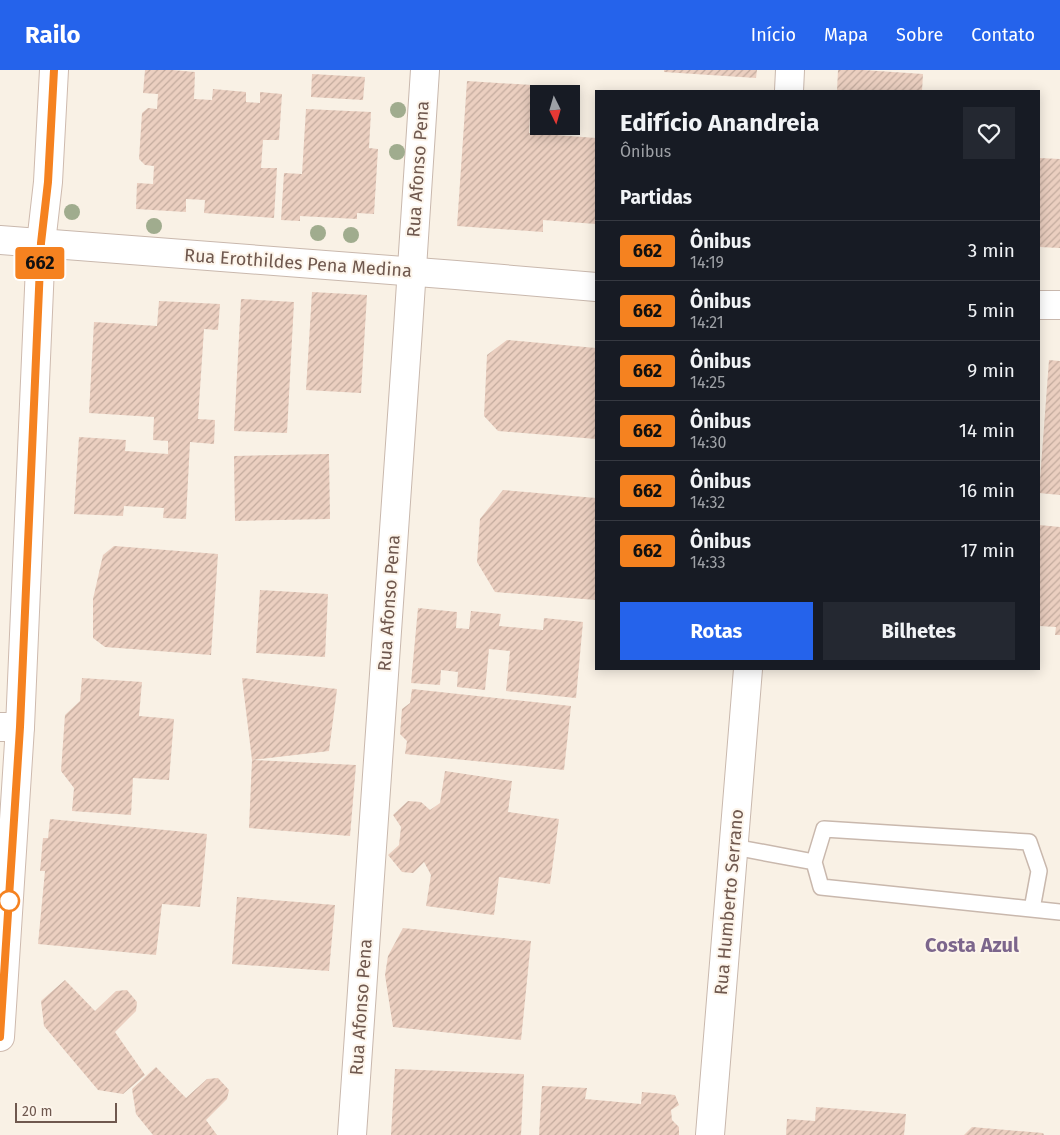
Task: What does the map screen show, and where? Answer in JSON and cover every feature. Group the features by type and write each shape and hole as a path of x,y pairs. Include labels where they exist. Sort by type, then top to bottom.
{"street":[{"path":"0,1037 10,727 54,70"},
{"name":"Rua Afonso Pena","path":"352,1135 425,70"},
{"path":"789,90 790,70"},
{"name":"Rua Erothildes Pena Medina","path":"0,240 595,287"},
{"path":"1040,305 1060,305"},
{"name":"Rua Humberto Serrano","path":"710,1135 748,670"}],"lane":[{"path":"1032,910 1039,871 1029,842 824,829 814,862 821,887 1032,910 1060,912"},
{"path":"734,847 814,862"}],"building":[{"path":"145,70 195,72 194,99 212,100 213,89 246,92 246,102 260,103 260,92 282,94 279,140 263,140 261,168 277,168 274,218 204,213 205,200 186,199 186,212 136,209 137,183 153,184 154,166 145,165 139,159 142,113 148,108 157,109 158,94 143,93"},
{"path":"664,70 757,70 756,78 664,72"},
{"path":"838,70 923,74 922,90 837,90"},
{"path":"312,74 365,77 363,100 311,97"},
{"path":"467,81 532,85 530,85 530,135 595,138 595,224 543,220 543,232 457,226"},
{"path":"306,109 371,112 369,148 378,149 374,214 357,213 357,219 300,216 300,221 281,220 284,173 302,174"},
{"path":"1040,158 1060,159 1060,248 1040,247"},
{"path":"312,292 367,295 361,393 306,390"},
{"path":"241,299 294,302 287,433 234,431"},
{"path":"159,301 220,304 218,330 204,329 198,419 215,420 214,444 190,442 186,519 163,518 164,508 124,506 123,516 74,514 79,437 126,440 125,451 168,454 168,441 153,440 154,417 89,413 94,322 157,326"},
{"path":"507,340 595,348 595,439 498,431 484,416 487,355"},
{"path":"1049,360 1060,361 1060,495 1040,493"},
{"path":"329,454 330,519 235,521 234,456"},
{"path":"503,490 595,498 595,600 495,592 477,562 480,519"},
{"path":"1040,525 1060,527 1060,635 1055,635 1056,627 1040,626"},
{"path":"114,546 218,554 211,655 105,647 93,638 93,599 103,555"},
{"path":"260,590 328,594 325,657 256,653"},
{"path":"418,608 457,612 456,628 469,629 471,611 501,614 499,626 543,630 544,618 583,622 576,698 506,691 510,651 489,649 485,690 457,687 458,672 441,670 440,685 411,683"},
{"path":"82,678 142,682 139,716 174,719 169,780 133,778 131,815 72,811 74,788 61,771 65,715 80,701"},
{"path":"242,678 337,689 329,751 252,760"},
{"path":"412,689 571,706 564,770 405,754 407,741 400,734 402,709 410,703"},
{"path":"252,760 356,765 350,836 249,828"},
{"path":"445,771 512,781 508,812 559,819 550,884 499,877 494,915 426,906 431,875 424,862 413,873 402,872 388,855 399,845 401,827 393,815 408,801 421,802 430,810 440,803"},
{"path":"50,819 207,834 200,907 162,904 156,955 38,944 45,871 40,871 43,838 48,838"},
{"path":"237,897 335,905 329,971 232,964"},
{"path":"403,928 531,941 521,1040 393,1027 385,975 388,956"},
{"path":"65,980 95,1011 116,991 127,990 137,1002 136,1011 115,1032 145,1075 123,1094 98,1090 44,1026 41,1001"},
{"path":"156,1067 186,1098 207,1079 218,1078 229,1090 227,1099 206,1120 217,1135 153,1135 136,1114 132,1089"},
{"path":"395,1069 524,1074 521,1135 391,1135"},
{"path":"542,1086 587,1088 585,1099 641,1104 642,1092 675,1095 679,1105 671,1110 672,1120 679,1127 679,1135 539,1135"},
{"path":"816,1107 906,1114 904,1135 786,1135 787,1119 815,1121"},
{"path":"972,1127 1043,1133 1044,1135 964,1135"}],"bus line":[{"name":"662","path":"0,1037 20,727 41,243 48,182 54,70"}],"district":[{"name":"Costa Azul","path":"972,945"}]}
